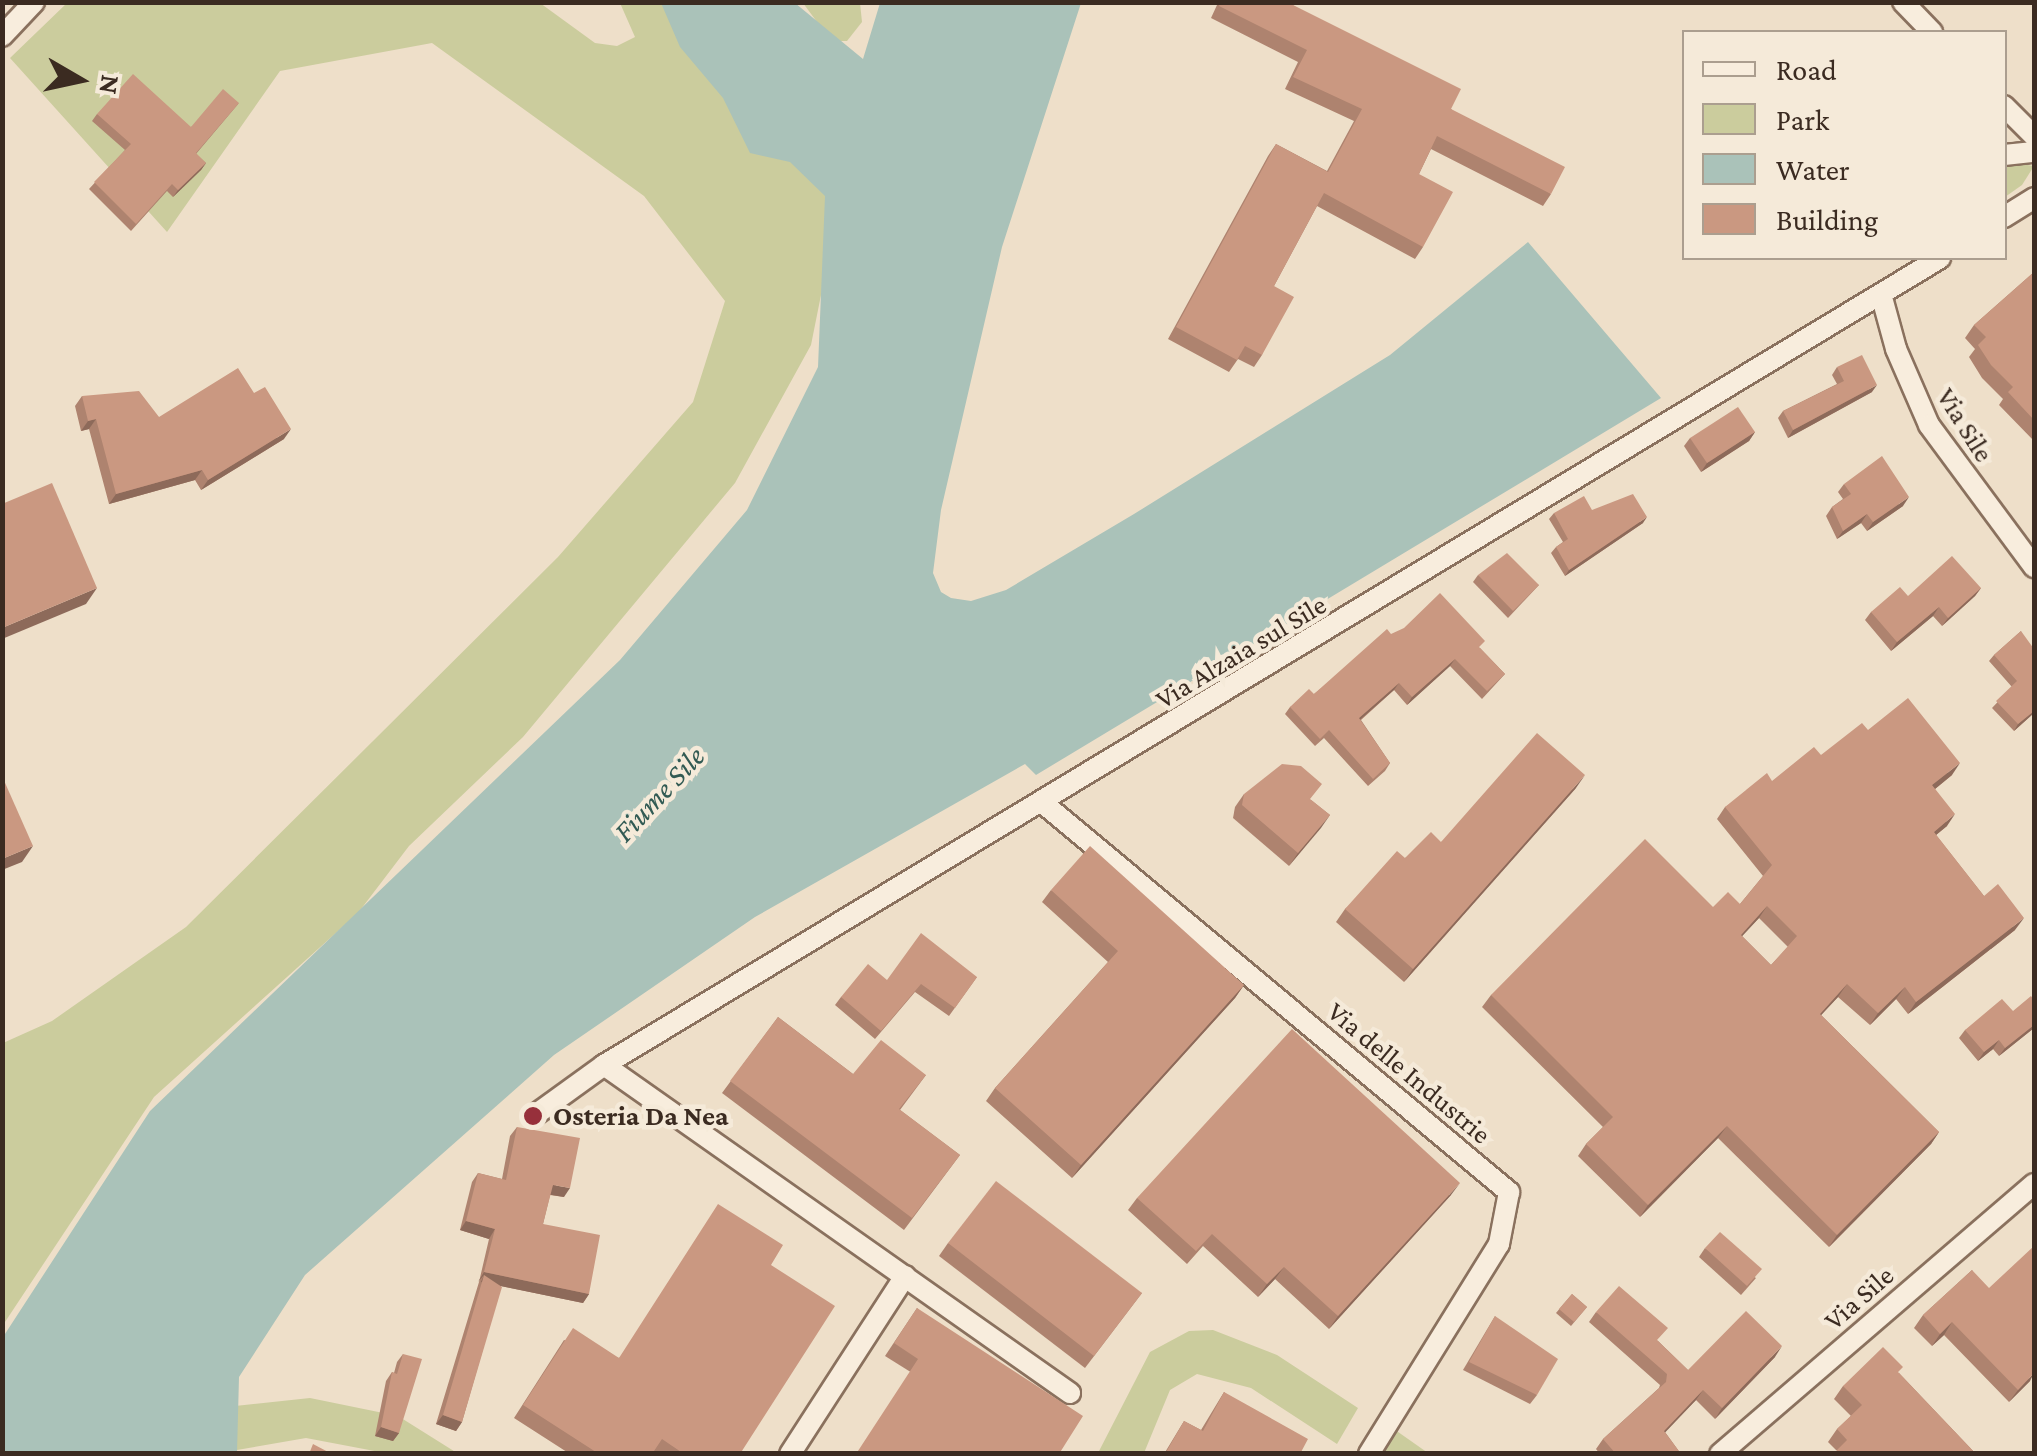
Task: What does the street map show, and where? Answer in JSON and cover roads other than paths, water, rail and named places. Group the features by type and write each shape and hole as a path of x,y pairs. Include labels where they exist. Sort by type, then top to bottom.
{"street":[{"path":"2,36 34,2"},
{"path":"1903,2 1930,30"},
{"path":"2007,109 2034,136"},
{"path":"2007,155 2034,152"},
{"path":"2007,215 2034,198"},
{"name":"Via Alzaia sul Sile","path":"1902,281 1920,260"},
{"name":"Via Alzaia sul Sile","path":"535,1116 604,1065 1044,804 1937,260"},
{"name":"Via Sile","path":"1881,294 1896,349 1929,425 2034,567"},
{"name":"Via delle Industrie","path":"1044,804 1510,1192 1500,1244 1370,1454"},
{"path":"604,1065 1070,1393"},
{"name":"Via Sile","path":"1720,1454 2034,1184"},
{"path":"790,1454 904,1276"}],"water":[{"name":"Fiume Sile","path":"661,3 795,3 863,59 880,3 1081,3 1002,247 941,510 933,573 941,592 951,598 971,601 1006,590 1134,514 1390,355 1528,242 1661,398 1036,775 1025,764 755,917 554,1055 305,1275 239,1377 237,1453 3,1453 3,1337 150,1111 620,660 747,510 818,367 825,196 790,162 750,153 723,98 680,47"}],"place":[{"name":"Osteria Da Nea","path":"533,1116"}]}
